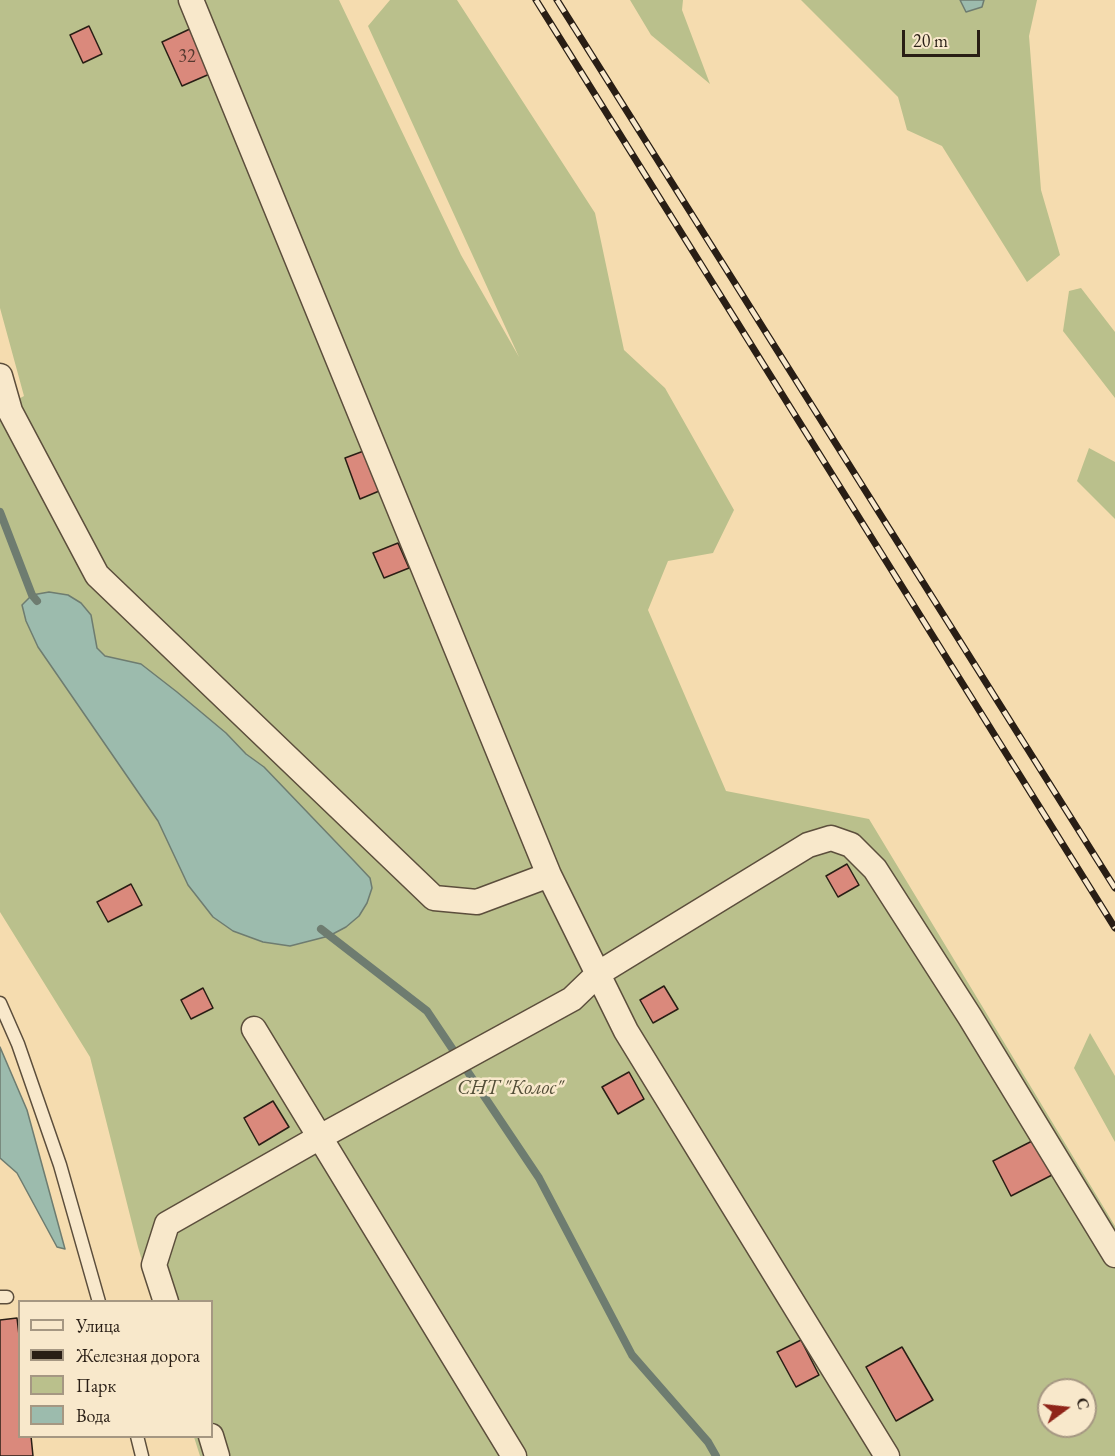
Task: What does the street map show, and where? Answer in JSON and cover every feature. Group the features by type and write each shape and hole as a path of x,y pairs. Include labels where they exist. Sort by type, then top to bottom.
{"street":[{"path":"191,0 549,875 626,1031 887,1456"},
{"path":"0,376 10,411 97,575 434,898 477,902 549,875"},
{"path":"165,1300 154,1265 167,1224 572,999 599,974 808,845 831,838 851,845 874,869 970,1017 1115,1255"},
{"path":"254,1029 514,1456"},
{"path":"211,1438 217,1456"}],"lane":[{"path":"0,1003 18,1044 60,1165 98,1300"},
{"path":"137,1438 142,1456"}],"green space":[{"name":"СНТ \"Колос\"","path":"0,0 339,0 461,255 519,357 368,26 390,0 457,0 595,213 624,350 665,388 734,510 713,553 668,561 648,610 726,791 869,819 1115,1226 1115,1456 200,1456 194,1438 213,1438 213,1300 154,1300 90,1057 0,912 0,409 24,396 0,308"},
{"path":"630,0 683,0 682,10 710,84 651,35"},
{"path":"801,0 1037,0 1029,36 1041,190 1060,255 1027,282 942,146 907,130 898,97"},
{"path":"1081,288 1115,332 1115,398 1063,331 1069,291"},
{"path":"1089,448 1115,462 1115,519 1077,481"},
{"path":"1090,1033 1115,1076 1115,1142 1074,1068"}],"water":[{"path":"960,0 984,0 982,7 966,12"},
{"path":"49,592 68,595 81,603 91,615 97,648 105,656 141,664 177,692 226,733 246,754 264,767 355,862 370,878 372,888 359,916 346,927 329,936 290,946 263,942 233,931 213,917 188,885 158,821 38,647 26,621 22,605 32,595"},
{"path":"0,1047 27,1110 65,1249 57,1247 17,1173 0,1158"}],"building":[{"path":"89,26 102,54 83,63 70,35"},
{"path":"192,28 212,73 182,86 162,42"},
{"path":"369,449 384,489 360,499 345,458"},
{"path":"398,543 409,568 384,578 373,553"},
{"path":"847,864 859,885 838,897 826,876"},
{"path":"131,884 142,905 108,922 97,902"},
{"path":"664,986 678,1009 653,1023 640,1000"},
{"path":"203,988 213,1008 191,1019 181,1000"},
{"path":"629,1072 644,1099 618,1114 602,1087"},
{"path":"273,1101 289,1127 259,1145 244,1118"},
{"path":"1036,1139 1054,1174 1011,1196 993,1161"},
{"path":"17,1318 18,1438 31,1438 33,1456 0,1456 0,1320"},
{"path":"801,1340 819,1375 796,1387 777,1352"},
{"path":"902,1347 933,1400 896,1421 866,1367"}],"waterway":[{"path":"0,512 32,595 37,601"},
{"path":"321,929 427,1011 539,1178 632,1355 708,1442 716,1456"}],"railway":[{"path":"536,0 1115,928"},
{"path":"557,0 1115,888"}]}
